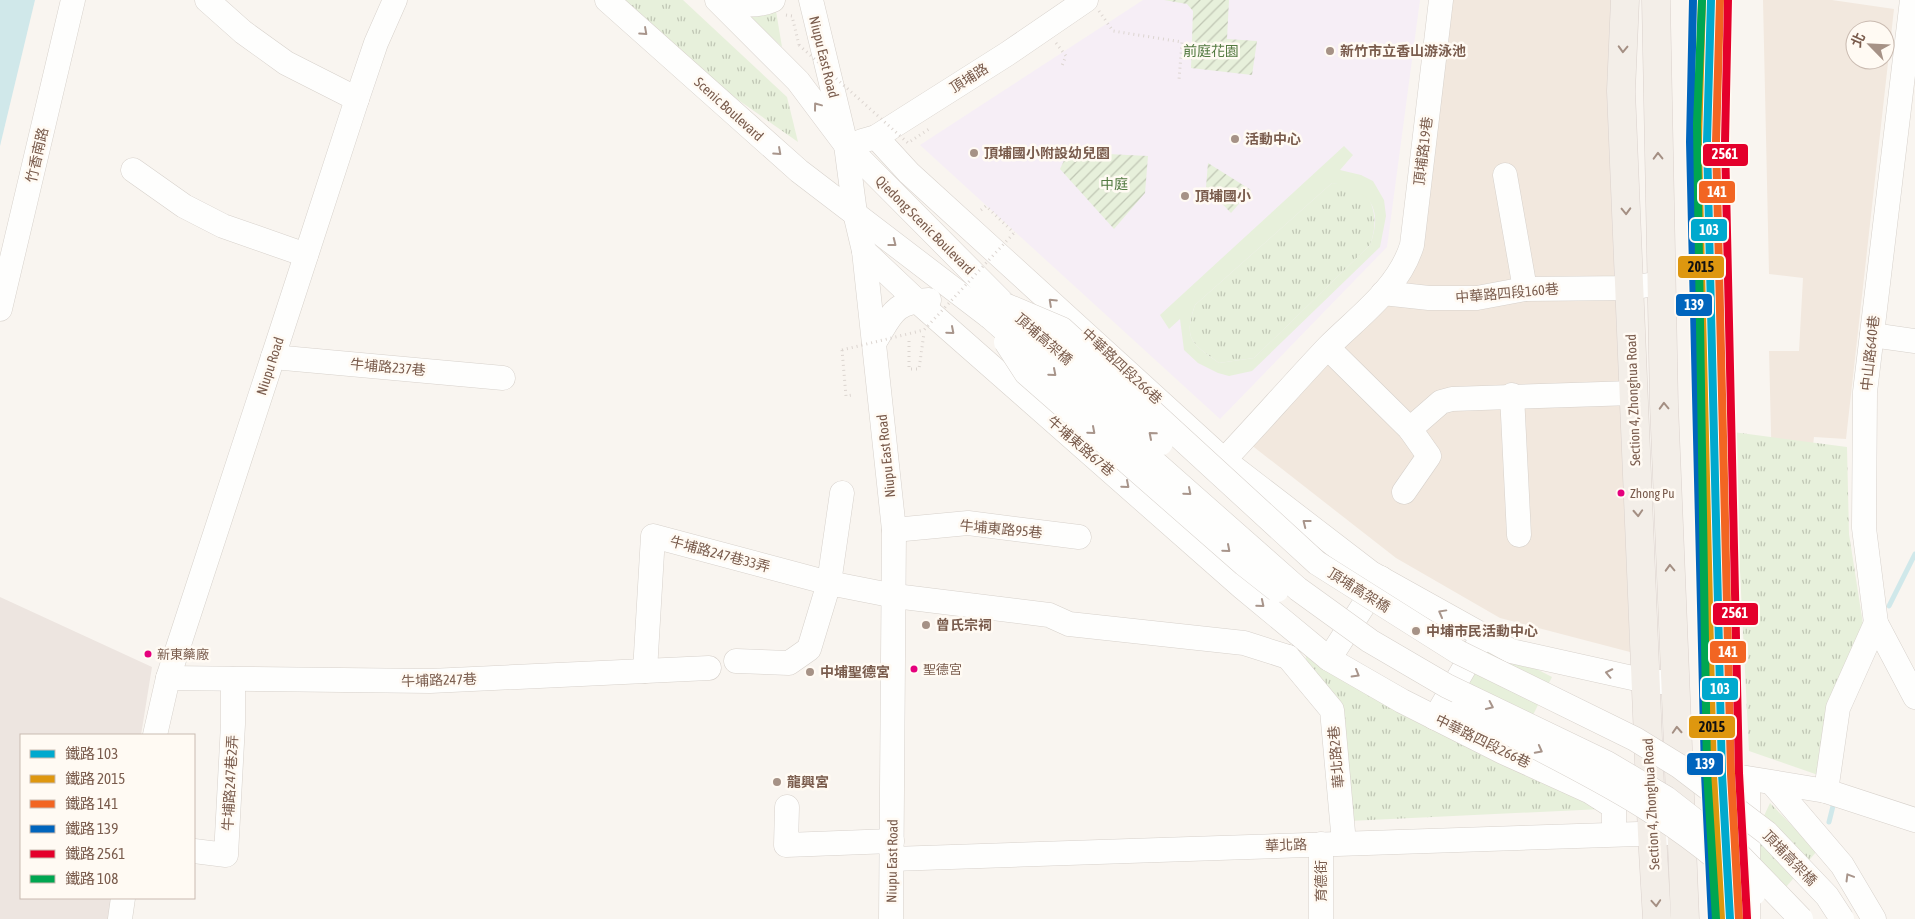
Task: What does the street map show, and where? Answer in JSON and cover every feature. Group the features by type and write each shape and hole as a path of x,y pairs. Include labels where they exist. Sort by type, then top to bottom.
{"main road":[{"name":"Section 4, Zhonghua Road","path":"1625,0 1621,91 1630,288 1632,393 1657,919"},
{"name":"Section 4, Zhonghua Road","path":"1656,0 1661,283 1685,919"}],"street":[{"name":"竹香南路","path":"0,309 73,0"},
{"path":"207,0 243,32 286,63 357,99"},
{"name":"Niupu Road","path":"155,734 168,678 306,255 376,43 395,0"},
{"name":"Scenic Boulevard","path":"607,0 799,171 855,213"},
{"path":"718,0 746,5 763,4 780,7"},
{"path":"718,0 798,81 846,145"},
{"name":"Niupu East Road","path":"811,0 846,145 855,213 864,251 894,530 895,596 891,919"},
{"name":"頂埔路19巷","path":"1224,460 1328,348 1383,293 1406,264 1412,245 1441,0"},
{"name":"中山路640巷","path":"1912,0 1865,392 1864,528 1876,623 1915,698"},
{"name":"頂埔路","path":"846,145 876,137 1045,28 1091,3"},
{"name":"中華路四段266巷","path":"876,137 909,173 1224,460 1381,578 1511,651 1646,681 1675,683"},
{"name":"Qiedong Scenic Boulevard","path":"846,145 989,308"},
{"path":"133,170 184,206 223,226 306,255"},
{"path":"1505,175 1525,289"},
{"name":"Qiedong Scenic Boulevard","path":"855,213 989,308"},
{"name":"牛埔東路67巷","path":"864,251 917,301 1242,587 1301,636"},
{"name":"中華路四段160巷","path":"1383,293 1428,298 1476,298 1525,289 1630,288 1661,283"},
{"path":"874,343 893,313 904,303 917,301 989,308"},
{"name":"頂埔高架橋","path":"989,308 1026,373 1244,564 1296,606 1353,648 1412,684 1606,784 1660,817 1736,874 1778,919"},
{"name":"頂埔高架橋","path":"989,308 1298,589 1370,641 1438,681 1607,763 1666,798 1739,855 1800,919"},
{"name":"頂埔高架橋","path":"989,308 1338,595 1499,691 1608,743 1673,780 1761,848 1826,919"},
{"name":"頂埔高架橋","path":"989,308 1062,329 1317,563 1458,652 1635,739 1679,766 1767,833 1827,896 1842,919"},
{"path":"1872,335 1915,341"},
{"path":"1328,348 1410,429 1429,456 1404,492"},
{"name":"牛埔路237巷","path":"273,357 503,378"},
{"path":"1410,429 1441,402 1452,398 1632,393"},
{"path":"1512,395 1519,535"},
{"path":"736,661 788,663 809,649 829,583 842,493"},
{"name":"牛埔東路95巷","path":"894,530 968,523 1079,537"},
{"name":"牛埔路247巷33弄","path":"645,671 653,536 829,583"},
{"path":"1329,659 1381,578"},
{"path":"829,583 895,596 1049,615 1069,624 1244,643 1288,657 1301,636"},
{"path":"1826,791 1838,708 1876,623"},
{"name":"中華路四段266巷","path":"1301,636 1329,659 1435,718 1589,791 1614,807 1614,834"},
{"path":"1435,718 1483,636"},
{"name":"華北路2巷","path":"1288,657 1332,710 1332,843"},
{"name":"牛埔路247巷","path":"168,678 430,681 709,668"},
{"name":"牛埔路247巷2弄","path":"195,851 226,855 233,724 233,679"},
{"path":"1678,764 1748,779 1826,791 1915,820"},
{"path":"1748,779 1748,919"},
{"path":"1772,783 1842,865 1874,919"},
{"name":"華北路","path":"787,807 786,845 892,850 1332,843 1681,832"},
{"name":"育德街","path":"1320,919 1332,843"},
{"path":"120,919 123,899"}],"path":[{"path":"1091,3 1113,31 1182,42 1179,80"},
{"path":"780,7 792,16 798,45 908,143 929,129"},
{"path":"1045,28 1066,56 1061,68"},
{"path":"852,396 846,396 842,350 924,330 1014,233 986,206 981,210"},
{"path":"910,341 909,369 919,369 924,330"}],"shaded area":[{"name":"頂埔國小","path":"1143,0 1420,0 1387,247 1220,419 920,145"},
{"path":"1450,0 1613,0 1630,652 1500,618 1396,558 1250,444 1391,300 1418,263"},
{"path":"1763,0 1832,0 1894,9 1893,20 1845,20 1845,70 1887,70 1846,439 1814,437 1809,478 1772,472 1769,351 1799,351 1803,278 1769,274"},
{"path":"0,597 152,667 141,734 20,734 20,899 115,899 112,919 0,919"}],"green space":[{"path":"625,0 683,0 787,97 798,142 724,90"},
{"name":"前庭花園","path":"1164,0 1229,0 1227,39 1257,41 1252,75 1191,68 1193,11 1187,4"},
{"path":"776,11 782,47 749,16"},
{"path":"1344,146 1353,155 1340,170 1361,175 1373,181 1384,200 1386,216 1380,247 1252,371 1229,376 1198,363 1184,350 1180,319 1169,329 1160,315","holes":["1332,183 1345,186 1364,195 1374,210 1374,232 1370,245 1254,358 1219,363 1196,345 1190,333 1191,317 1195,305"]},
{"name":"中庭","path":"1068,152 1148,156 1145,193 1114,229 1060,169"},
{"path":"1208,163 1251,190 1231,213 1206,187"},
{"path":"1332,183 1345,184 1360,190 1371,203 1374,228 1370,245 1254,358 1219,363 1192,340 1190,326 1195,305"},
{"path":"1733,432 1847,447 1849,534 1865,637 1821,776 1749,751"},
{"path":"1484,642 1552,677 1517,747 1449,713"},
{"path":"1305,650 1602,809 1349,821 1341,707 1307,667"},
{"path":"1770,803 1817,851 1786,887 1748,850"}],"water":[{"path":"0,0 35,0 0,146"}],"waterway":[{"path":"1889,606 1915,554"},
{"path":"1829,822 1834,802"}],"rail line":[{"name":"139","path":"1693,0 1690,142 1705,774 1712,919"},
{"name":"2015","path":"1702,0 1698,142 1713,774 1721,919"},
{"name":"108","path":"1702,0 1697,124 1698,195 1707,771 1716,919"},
{"name":"103","path":"1711,0 1707,142 1722,774 1730,919"},
{"name":"141","path":"1720,0 1716,142 1731,774 1739,919"},
{"name":"2561","path":"1728,0 1725,142 1739,773 1747,918"}],"place":[{"name":"新竹市立香山游泳池","path":"1330,51"},
{"name":"活動中心","path":"1235,139"},
{"name":"頂埔國小附設幼兒園","path":"974,153"},
{"name":"頂埔國小","path":"1185,196"},
{"name":"Zhong Pu","path":"1621,493"},
{"name":"曾氏宗祠","path":"926,625"},
{"name":"中埔市民活動中心","path":"1416,631"},
{"name":"新東藥廠","path":"148,654"},
{"name":"聖德宮","path":"914,669"},
{"name":"中埔聖德宮","path":"810,672"},
{"name":"龍興宮","path":"777,782"}]}
